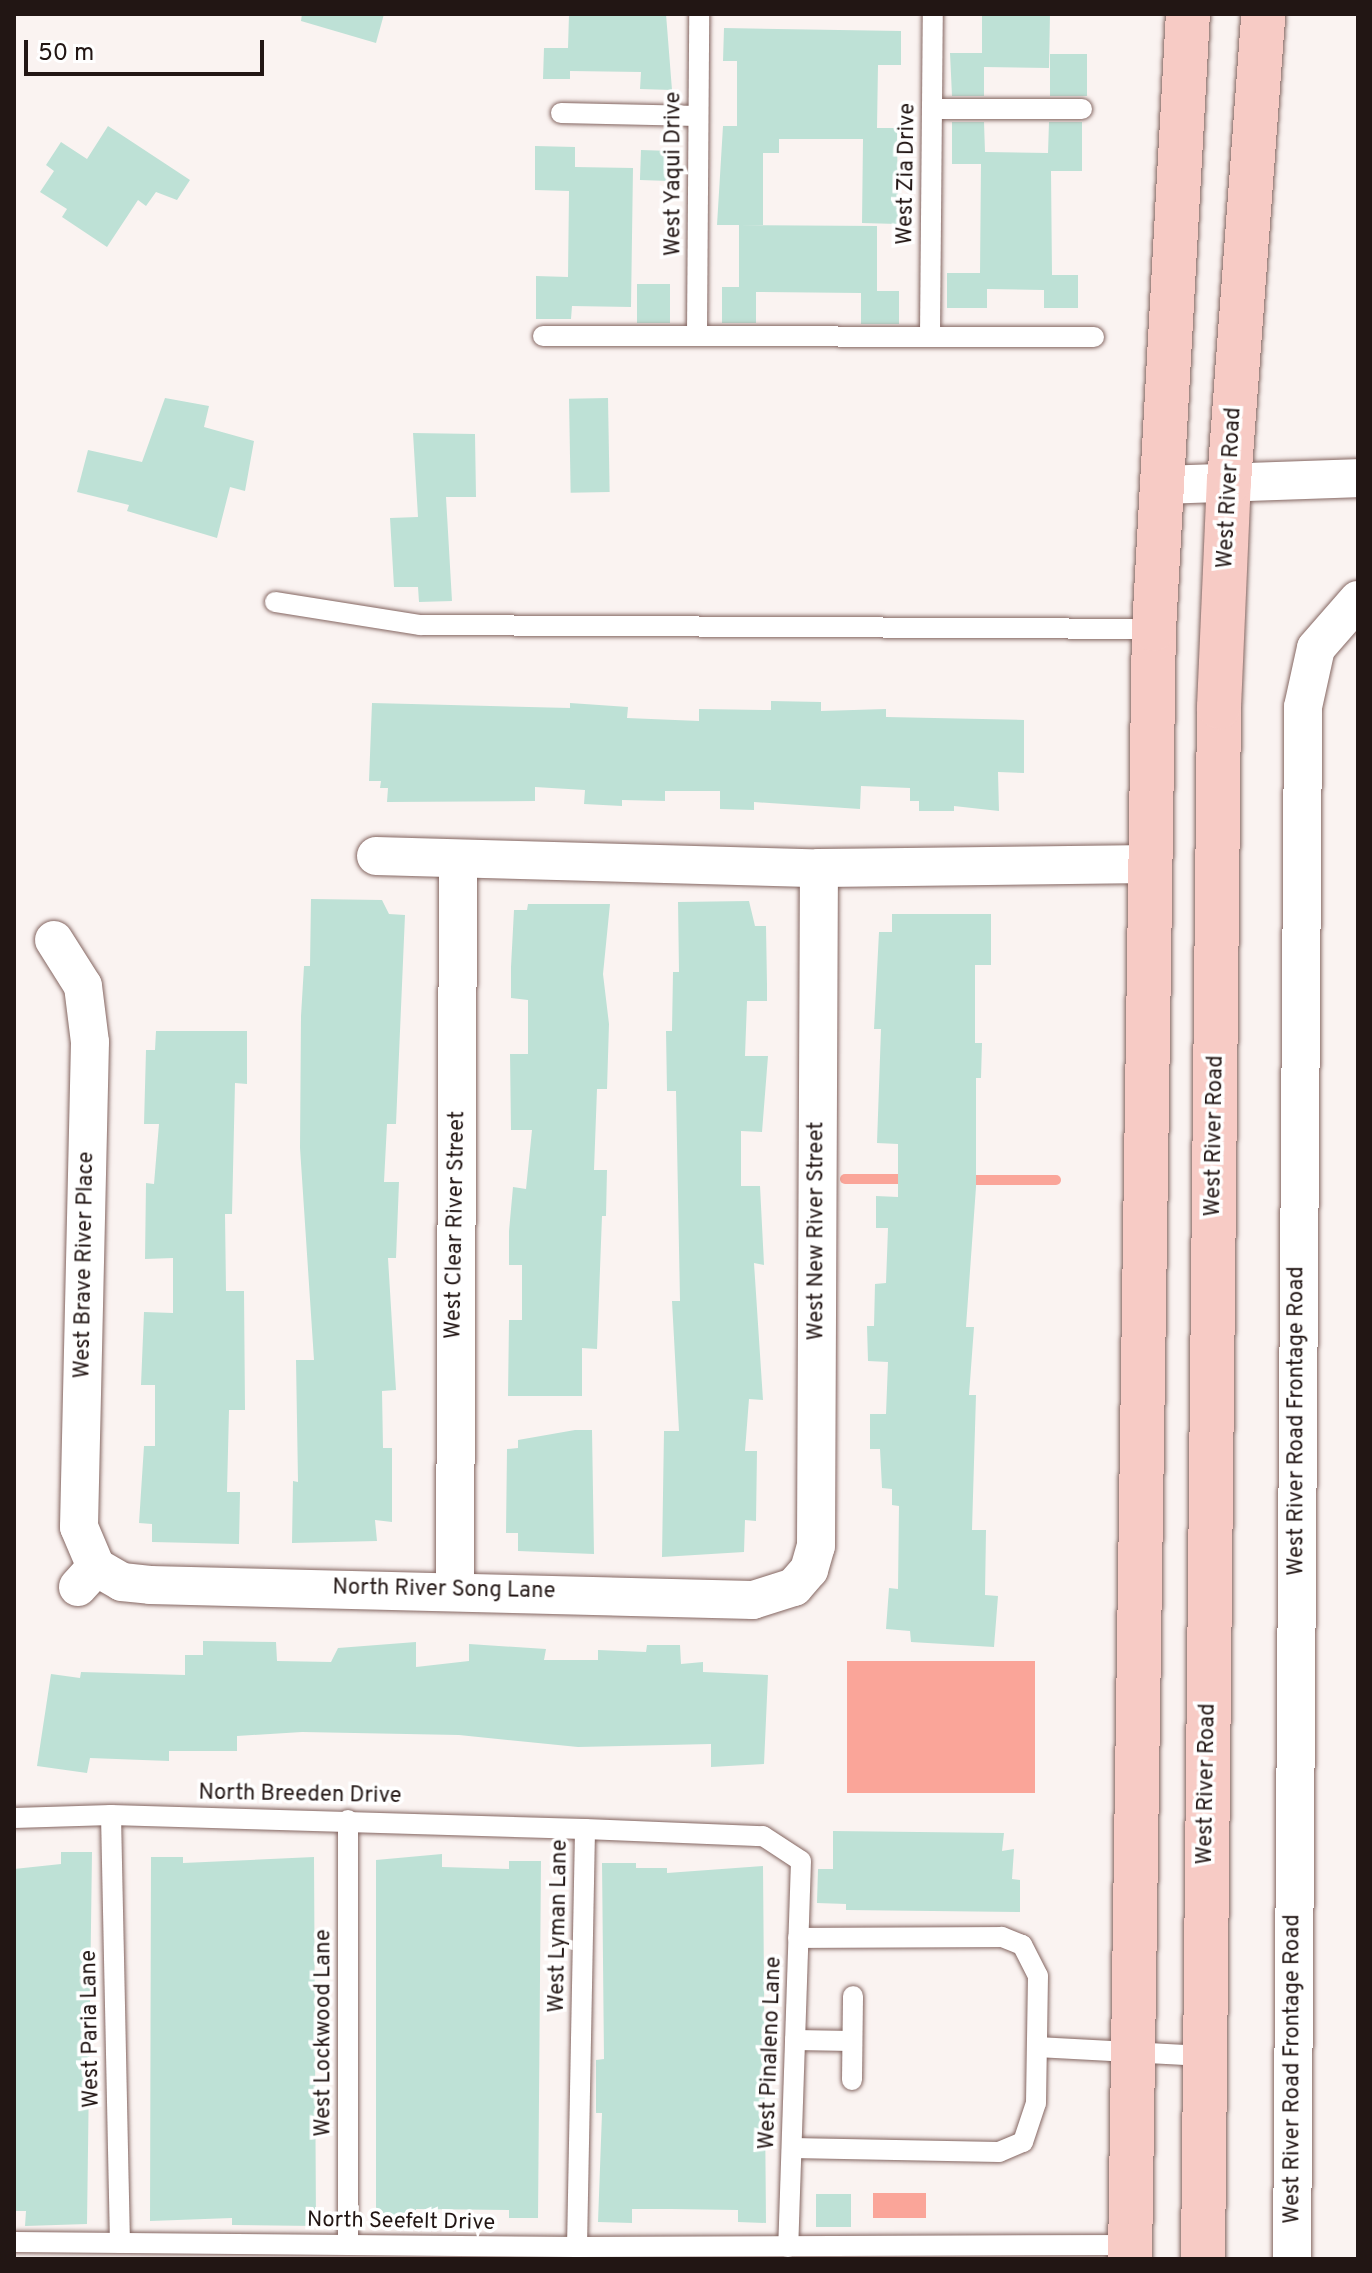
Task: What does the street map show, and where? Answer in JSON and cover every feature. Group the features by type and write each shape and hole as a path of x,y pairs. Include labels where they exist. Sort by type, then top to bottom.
{"main road":[{"path":"1130,2252 1154,629 1159,485 1188,14"},
{"name":"West River Road","path":"1203,2259 1219,707 1229,482 1263,14"}],"street":[{"path":"1159,485 1358,478"},
{"name":"West River Road Frontage Road","path":"1292,2259 1303,707 1316,648 1358,600"},
{"path":"376,856 458,861 819,868 1151,864"},
{"name":"West Clear River Street","path":"455,1589 458,861"},
{"name":"West New River Street","path":"804,1597 816,1546 819,868"},
{"name":"West Brave River Place","path":"54,940 83,986 90,1042 79,1527 87,1577"},
{"name":"North River Song Lane","path":"87,1577 150,1585 455,1589 753,1600 804,1597"}],"lane":[{"name":"West Yaqui Drive","path":"697,335 699,14"},
{"name":"West Zia Drive","path":"930,334 933,14"},
{"path":"932,109 1082,109"},
{"path":"561,113 698,116"},
{"path":"543,336 930,334 1094,337"},
{"path":"275,602 451,626 829,624 1154,629"},
{"name":"North Breeden Drive","path":"14,1818 111,1815 585,1829"},
{"name":"West Paria Lane","path":"111,1815 120,2243"},
{"name":"West Lockwood Lane","path":"348,1820 348,2245"},
{"name":"West Lyman Lane","path":"577,2247 585,1829 763,1836 801,1861"},
{"name":"West Pinaleno Lane","path":"788,2247 801,1861"},
{"path":"792,2148 999,2152 1023,2142 1032,2126 1037,2047 1038,1976 1022,1945 1002,1937 798,1938"},
{"path":"852,2080 853,1996"},
{"path":"795,2040 852,2041"},
{"path":"1037,2047 1204,2056"},
{"name":"North Seefelt Drive","path":"14,2242 1130,2252"}],"shaded area":[{"path":"847,1661 1035,1661 1035,1793 847,1793"},
{"path":"873,2193 926,2193 926,2218 873,2218"}],"building":[{"path":"302,14 384,14 376,43 301,21"},
{"path":"569,14 666,14 672,90 640,89 641,72 570,71 570,79 543,79 544,48 568,48"},
{"path":"982,14 1050,14 1049,68 984,67 984,96 952,96 950,53 982,53"},
{"path":"724,28 901,31 901,65 878,65 877,128 897,128 898,224 862,223 863,139 779,139 779,153 763,153 763,225 717,225 723,126 737,126 737,61 723,61"},
{"path":"1050,54 1087,54 1087,96 1050,96"},
{"path":"952,122 984,122 985,152 1048,153 1049,122 1082,122 1082,171 1051,171 1052,275 1078,275 1078,308 1044,308 1044,290 987,289 987,308 947,308 947,273 980,273 981,164 952,164"},
{"path":"108,126 190,180 177,200 156,192 146,206 138,200 107,247 62,217 67,209 40,192 54,171 46,165 61,142 87,159"},
{"path":"535,146 575,147 575,167 633,168 631,307 572,306 571,319 536,319 536,276 568,277 569,191 535,190"},
{"path":"641,150 671,151 670,181 640,180"},
{"path":"739,225 877,226 877,291 899,291 899,324 861,324 861,293 756,292 756,323 722,323 722,287 739,287"},
{"path":"637,284 670,284 670,323 637,323"},
{"path":"165,398 209,406 204,427 254,441 245,491 230,487 217,538 127,511 129,505 77,492 88,450 142,462"},
{"path":"608,398 610,492 571,493 569,399"},
{"path":"413,433 475,434 476,497 446,497 452,601 419,602 418,587 394,587 390,518 418,517"},
{"path":"771,701 821,702 821,711 886,709 886,717 1024,720 1024,773 998,772 999,811 954,806 954,811 919,811 919,801 910,801 910,788 861,786 860,809 754,802 754,810 720,809 720,791 665,791 665,801 622,800 622,806 584,804 585,790 535,787 535,801 387,802 388,788 380,788 381,781 369,781 372,703 570,708 570,703 628,707 627,718 699,721 699,709 771,710"},
{"path":"311,899 382,900 389,914 405,915 396,1124 387,1124 384,1182 399,1182 396,1258 388,1258 396,1390 382,1391 383,1448 392,1448 392,1522 375,1520 377,1541 292,1543 293,1481 298,1482 296,1360 314,1360 300,1148 301,1016 304,966 310,966"},
{"path":"749,901 755,926 766,926 767,1001 747,1001 745,1056 768,1056 762,1132 741,1131 741,1186 760,1186 764,1265 754,1263 763,1400 749,1399 745,1451 757,1451 756,1521 745,1520 744,1552 662,1557 664,1431 679,1431 672,1301 680,1301 676,1091 667,1091 666,1031 672,1031 673,972 679,972 678,902"},
{"path":"528,904 610,904 603,974 609,1024 607,1089 597,1089 594,1170 607,1170 606,1216 602,1216 597,1349 582,1348 582,1396 508,1396 509,1320 522,1320 522,1265 509,1265 509,1231 513,1187 526,1189 532,1130 511,1130 510,1054 528,1054 528,1000 511,998 511,967 514,910 527,910"},
{"path":"892,914 991,914 991,965 975,965 975,1043 982,1043 981,1078 976,1078 976,1187 966,1327 974,1327 969,1395 976,1395 972,1530 986,1530 985,1595 998,1596 994,1647 911,1642 910,1631 886,1629 889,1588 898,1589 899,1506 892,1505 892,1489 882,1488 880,1449 870,1449 870,1414 886,1414 888,1362 868,1361 867,1326 874,1326 875,1284 886,1283 888,1228 876,1228 876,1196 898,1197 898,1144 877,1143 881,1029 874,1029 879,932 892,932"},
{"path":"156,1031 247,1031 247,1084 235,1083 232,1214 225,1214 226,1291 244,1291 245,1410 229,1410 227,1492 240,1492 239,1544 152,1542 152,1524 139,1523 144,1446 155,1446 155,1385 141,1385 144,1312 173,1313 173,1258 145,1259 146,1183 154,1184 159,1124 144,1124 146,1050 155,1050"},
{"path":"592,1430 594,1554 518,1551 518,1533 506,1533 507,1449 518,1448 518,1440"},
{"path":"203,1641 276,1642 277,1661 331,1662 338,1648 416,1642 416,1667 469,1661 469,1644 546,1649 544,1660 598,1660 598,1650 646,1652 647,1645 680,1645 681,1664 703,1662 703,1672 768,1675 764,1764 711,1767 711,1744 578,1747 459,1735 302,1732 237,1736 237,1751 169,1751 169,1761 90,1758 87,1773 37,1766 51,1674 80,1678 81,1672 185,1675 185,1655 203,1655"},
{"path":"833,1831 1004,1833 1002,1851 1014,1849 1012,1879 1020,1880 1020,1912 846,1910 846,1904 817,1903 818,1869 833,1869"},
{"path":"61,1852 92,1852 87,2224 25,2226 26,2211 14,2211 14,1869 61,1864"},
{"path":"442,1854 442,1867 509,1869 509,1861 541,1861 538,2218 509,2218 509,2210 416,2209 416,2215 376,2215 376,1860"},
{"path":"151,1857 183,1857 183,1863 314,1857 316,2226 232,2225 232,2218 150,2221"},
{"path":"602,1863 636,1863 636,1868 667,1868 667,1873 763,1866 766,2223 738,2222 738,2210 671,2209 632,2209 632,2223 598,2222 602,2113 596,2113 596,2060 604,2059"},
{"path":"816,2194 851,2194 851,2227 816,2227"}],"waterway":[{"path":"845,1179 911,1179"},
{"path":"963,1180 1056,1180"}]}
